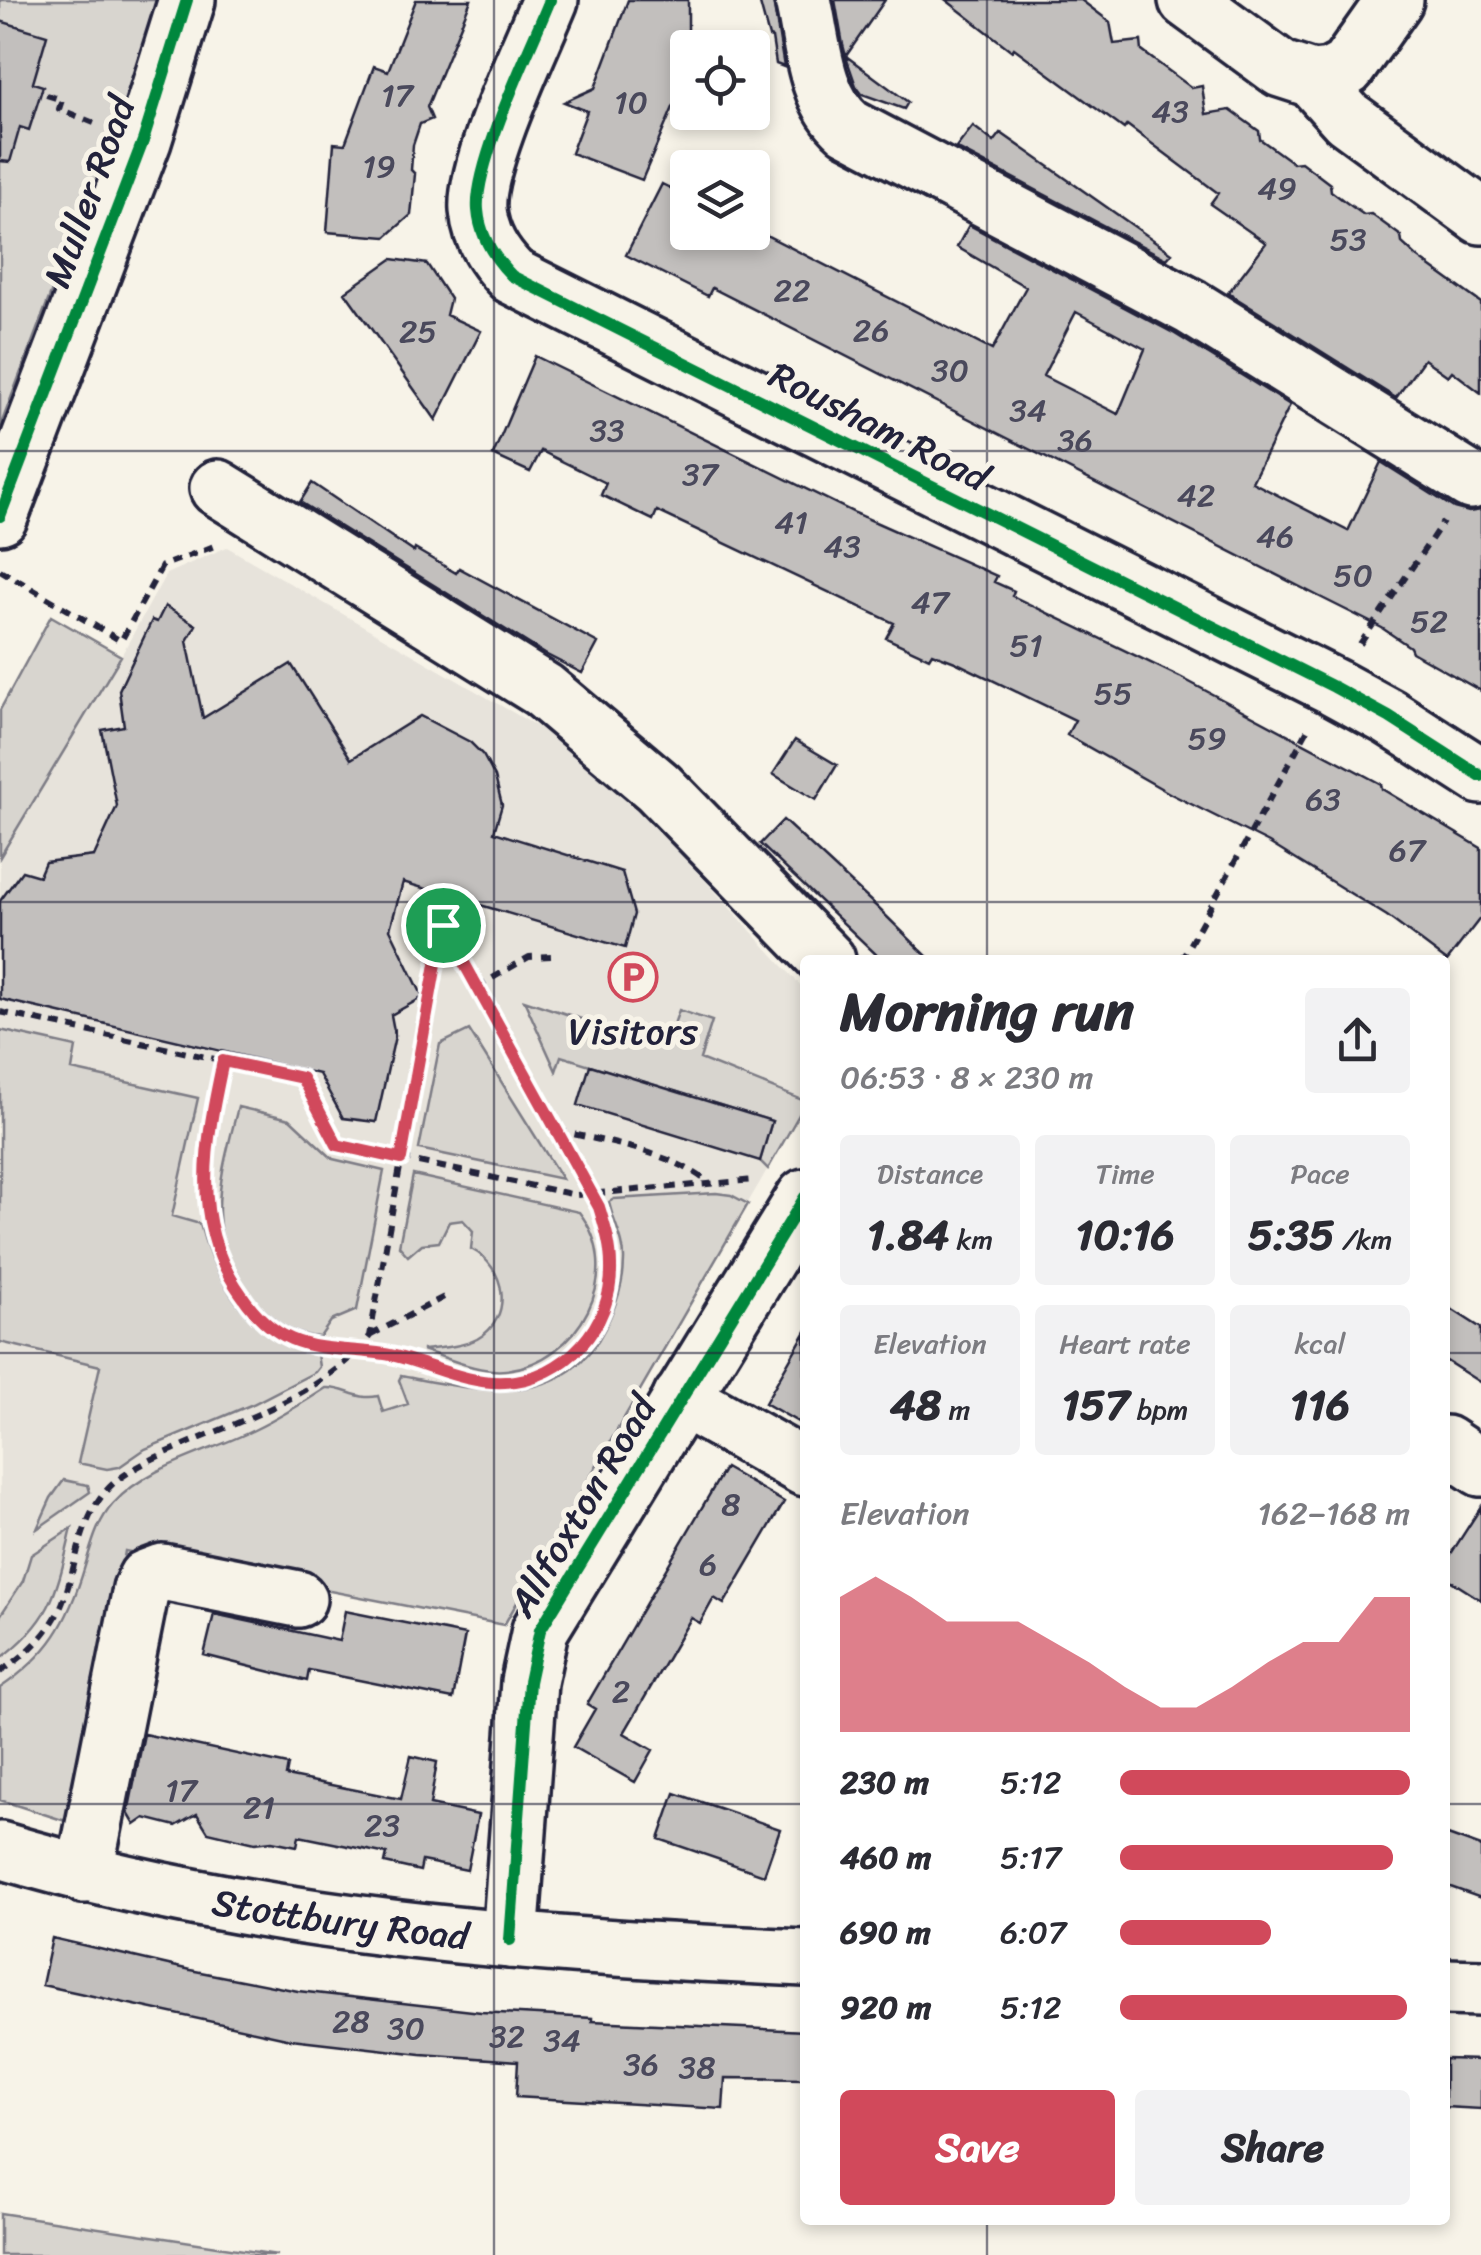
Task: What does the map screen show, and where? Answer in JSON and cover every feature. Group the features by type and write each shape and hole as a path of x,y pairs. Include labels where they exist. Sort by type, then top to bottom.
{"street":[{"name":"Muller Road","path":"0,516 143,141 187,0"},
{"name":"Rousham Road","path":"550,0 480,176 478,212 484,234 500,264 512,276 1334,687 1389,716 1481,776"},
{"path":"803,0 825,94 833,112 849,127 1190,307 1471,481"},
{"path":"1187,0 1281,69 1312,79 1347,68 1395,0"},
{"path":"1312,79 1347,118 1481,216"},
{"path":"218,488 543,690 658,787 822,955"},
{"name":"Allfoxton Road","path":"510,1940 535,1643 682,1398 783,1188"},
{"path":"682,1398 800,1465"},
{"path":"1450,1447 1481,1468"},
{"path":"84,1875 146,1578 162,1572 298,1598"},
{"name":"Stottbury Road","path":"0,1850 135,1888 322,1920 510,1940 800,1958"},
{"path":"1450,1986 1481,1988"}],"path":[{"path":"46,95 62,100 59,110 143,141"},
{"path":"1357,648 1471,481"},
{"path":"0,570 122,641 162,566 234,539"},
{"path":"1184,955 1316,716"},
{"path":"223,1061 204,1179 207,1218 222,1264 247,1302 294,1340 395,1356 434,1370 493,1382 545,1373 568,1361 597,1324 608,1296 612,1269 610,1240 592,1195 443,925 370,1336"},
{"path":"477,987 529,957 554,956"},
{"path":"0,1012 302,1078 337,1145 576,1195 710,1184 783,1188"},
{"path":"554,1129 671,1161 693,1170 710,1184"},
{"path":"0,1672 32,1649 48,1628 63,1602 90,1514 114,1484 144,1462 255,1416 323,1378 357,1352 370,1336 446,1296"}],"shaded area":[{"path":"0,0 171,0 0,427"},
{"path":"227,547 569,745 665,837 800,985 800,1113 504,1625 125,1551 78,1825 0,1800 0,710 51,616 121,656 166,574"},
{"path":"51,616 121,656 0,857 0,710"},
{"path":"524,1000 666,1047 679,1010 712,1021 700,1059 800,1099 800,1113 768,1169 760,1161 772,1121 561,1056 556,1071"},
{"path":"0,1030 76,1047 72,1070 198,1098 172,1216 200,1224 218,1272 236,1302 273,1337 317,1354 319,1367 315,1372 253,1404 145,1449 119,1467 107,1469 78,1463 100,1366 0,1342"},
{"path":"469,1030 562,1179 419,1149 440,1044"},
{"path":"238,1107 290,1119 333,1159 384,1171 357,1310 331,1321 320,1337 291,1330 268,1314 237,1276 226,1253 219,1207 225,1159"},
{"path":"413,1175 579,1212 593,1236 598,1261 596,1287 588,1311 574,1333 555,1351 532,1363 495,1370 422,1350 477,1339 497,1318 501,1292 492,1268 471,1249 473,1231 463,1220 449,1222 439,1242 422,1244 408,1256 399,1246"},
{"path":"716,1193 748,1204 504,1625 125,1551 78,1825 0,1800 0,1688 32,1663 55,1636 72,1604 99,1526 107,1511 127,1491 161,1470 263,1425 326,1388 364,1397 378,1396 383,1412 408,1404 401,1376 459,1386 515,1389 542,1384 566,1373 587,1355 605,1328 621,1287 624,1253 609,1202"},
{"path":"64,1480 88,1485 90,1492 37,1529 51,1498"},
{"path":"72,1528 51,1602 32,1630 0,1659 0,1616 23,1581 31,1555"},
{"path":"0,2213 277,2255 0,2255"}],"building":[{"path":"416,0 471,0 427,107 432,119 420,124 413,145 411,215 386,237 327,232 334,143 345,144 374,66 388,71"},
{"path":"628,0 688,0 688,30 670,30 670,114 642,180 571,153 587,111 564,102 595,88"},
{"path":"759,0 773,0 784,67 776,64"},
{"path":"835,0 885,0 846,56 908,102 904,109 862,94 856,86 847,60 843,45"},
{"path":"946,0 1081,0 1110,22 1114,44 1141,41 1142,51 1154,60 1192,88 1202,86 1206,114 1230,110 1259,131 1260,139 1293,163 1301,162 1347,203 1364,215 1371,214 1401,236 1402,243 1417,257 1481,303 1481,393 1452,371 1448,376 1424,359 1396,398 1228,293 1266,243 1210,204 1218,193 1127,125 1124,129 1014,48 1012,51"},
{"path":"0,21 47,35 33,83 43,86 29,130 20,127 10,162 0,161"},
{"path":"973,126 994,142 1001,133 1172,253 1167,259 956,148"},
{"path":"662,184 670,188 670,250 770,250 770,237 992,350 1026,287 957,247 969,225 1175,334 1290,405 1252,482 1348,531 1381,462 1454,508 1481,510 1481,691 1412,652 1382,628 712,288 708,296 626,255","holes":["1076,312 1145,349 1118,414 1043,376"]},
{"path":"392,259 427,264 450,299 446,315 481,331 436,420 345,292"},
{"path":"535,356 855,513 997,576 994,582 1014,591 1012,596 1180,677 1381,784 1382,789 1481,848 1481,917 1450,957 1439,955 1387,916 1269,843 1067,735 1075,720 955,662 932,653 929,658 886,638 894,623 657,511 653,520 601,495 606,483 541,451 530,472 493,455"},
{"path":"312,483 414,552 415,549 456,573 459,568 598,643 582,673 300,502"},
{"path":"165,606 196,625 187,641 203,718 291,664 351,759 420,716 470,742 483,755 495,777 502,805 494,832 622,872 634,914 625,948 403,882 390,929 423,997 391,1015 395,1036 376,1122 343,1118 319,1074 0,999 0,901 22,871 39,876 45,862 94,856 117,806 102,730 124,726 119,690 152,620 157,622"},
{"path":"795,740 837,765 816,800 773,774"},
{"path":"783,820 926,955 877,955 760,844"},
{"path":"590,1065 772,1121 760,1161 578,1105"},
{"path":"1450,1308 1481,1328 1481,1383 1450,1363"},
{"path":"800,1342 800,1423 765,1403"},
{"path":"725,1468 784,1502 724,1604 714,1598 700,1623 691,1618 624,1733 653,1750 635,1782 573,1747 595,1709 587,1704"},
{"path":"1481,1507 1481,1600 1450,1580 1450,1555"},
{"path":"345,1611 465,1635 453,1699 309,1670 307,1681 204,1655 214,1614 339,1641"},
{"path":"144,1734 288,1765 286,1776 401,1799 411,1756 437,1762 430,1805 478,1815 467,1870 422,1861 420,1871 385,1863 387,1854 299,1836 297,1846 272,1841 255,1843 208,1832 197,1814 176,1826 145,1818 135,1825 128,1813"},
{"path":"675,1793 780,1829 764,1875 659,1839"},
{"path":"1450,1836 1481,1847 1481,1898 1450,1887"},
{"path":"52,1938 298,1991 592,2021 800,2031 800,2079 725,2078 723,2109 516,2097 518,2061 291,2039 42,1985"},
{"path":"1450,2059 1481,2060 1481,2109 1450,2107"}],"cycle path":[{"path":"0,516 143,141 187,0"},
{"path":"550,0 494,136 479,190 479,220 485,238 512,276 1334,687 1481,776"},
{"path":"510,1940 529,1682 540,1630 800,1205"}],"place":[{"name":"Visitors","path":"633,977"}],"route":[{"path":"443,925 599,1207 610,1240 612,1269 608,1296 597,1324 582,1345 568,1361 545,1373 507,1382 479,1381 395,1356 324,1347 282,1334 263,1320 233,1284 207,1218 204,1179 223,1061 302,1078 337,1145 401,1159 443,925"}]}
